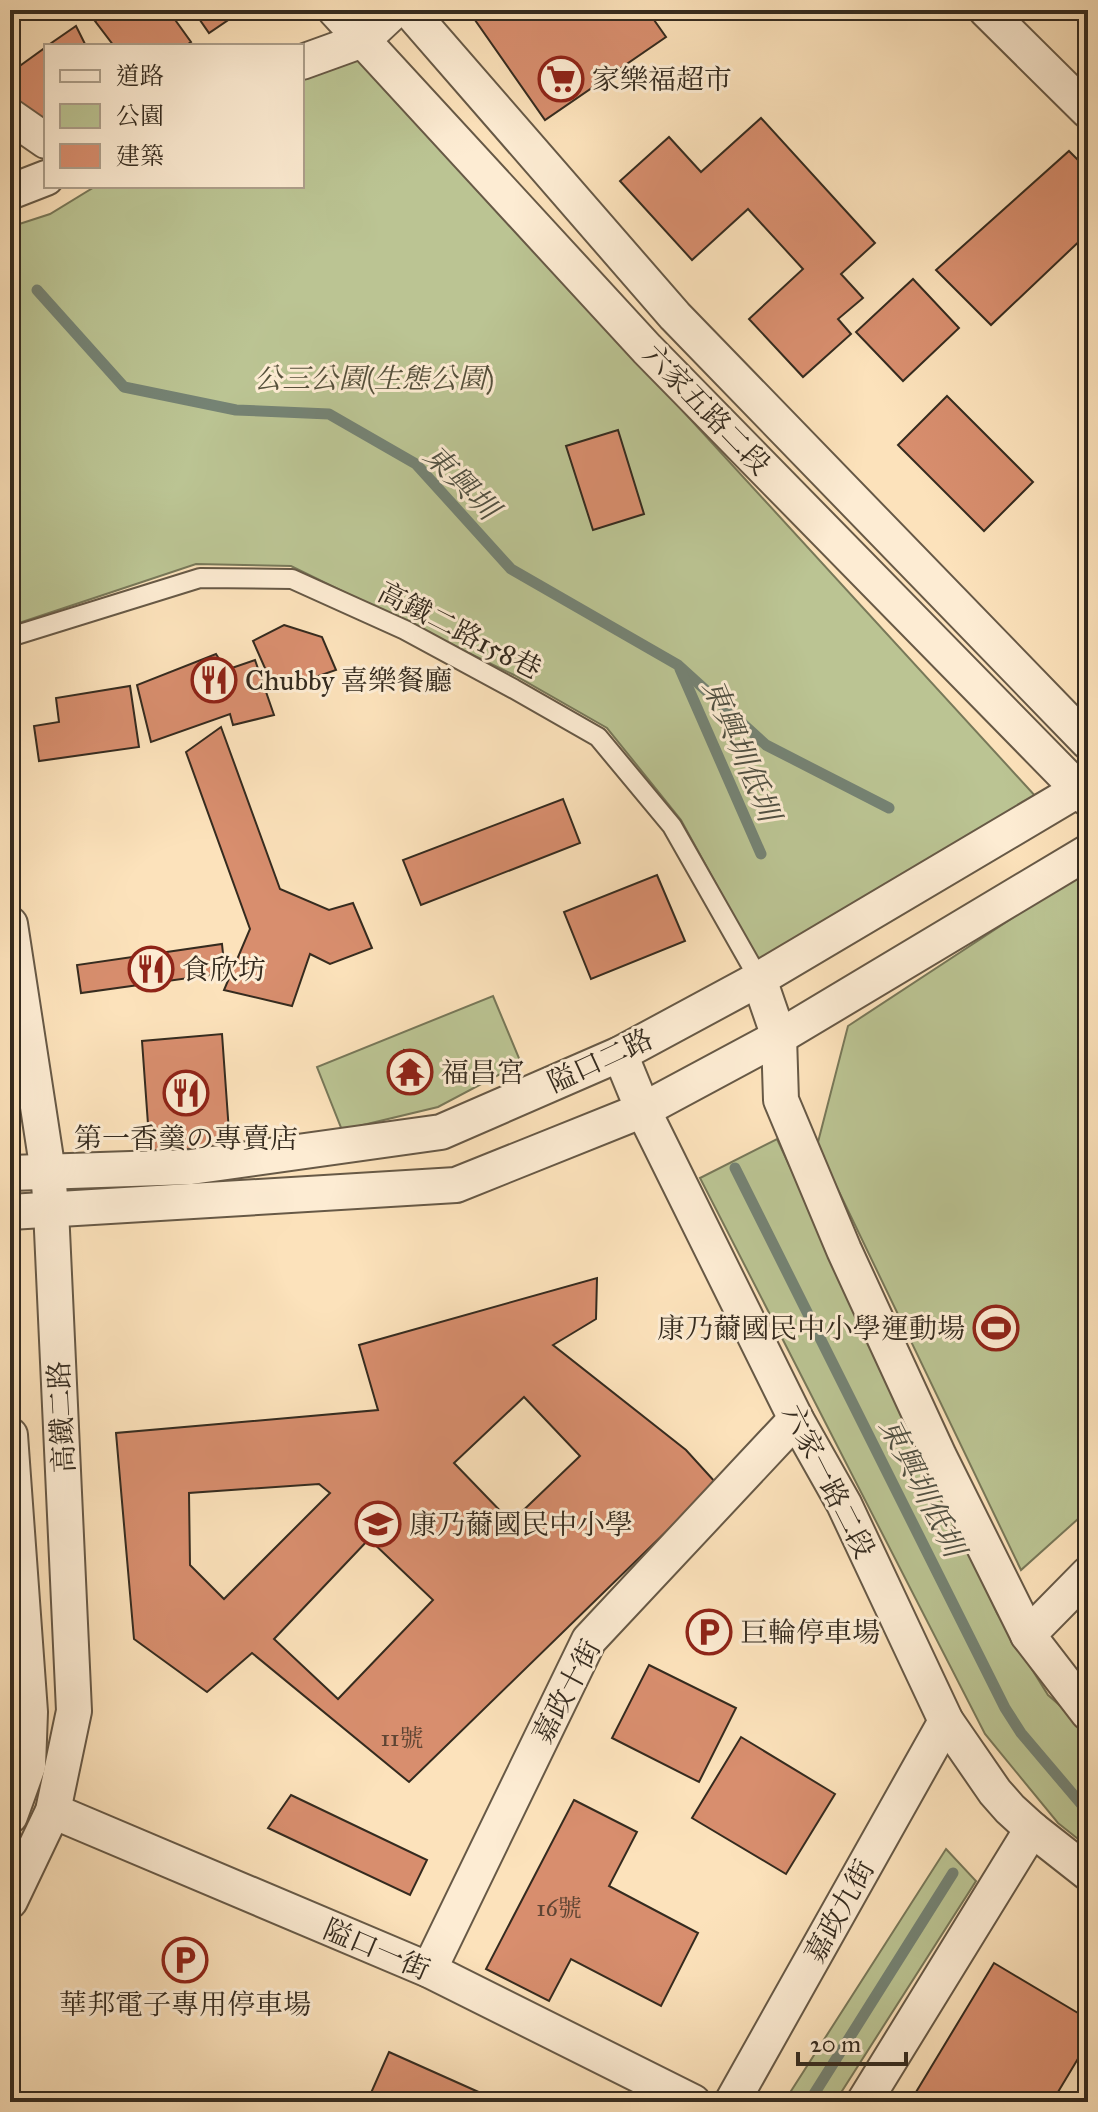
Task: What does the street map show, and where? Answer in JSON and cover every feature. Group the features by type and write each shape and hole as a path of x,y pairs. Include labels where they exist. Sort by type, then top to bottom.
{"street":[{"name":"六家五路二段","path":"335,10 647,349 1085,791"},
{"path":"304,61 363,40 395,10"},
{"name":"六家五路二段","path":"409,10 675,316 1088,742"},
{"path":"986,10 1088,111"},
{"path":"10,116 44,140"},
{"path":"10,192 44,179"},
{"name":"隘口二路","path":"10,1173 191,1167 441,1132 620,1054 759,979 1085,791"},
{"path":"10,1212 456,1185 643,1110 779,1037 1088,852"},
{"name":"高鐵二路","path":"10,924 48,1172 74,1711 53,1811 10,1901"},
{"path":"759,979 779,1037 781,1100 844,1250 939,1456 1028,1635 1088,1713"},
{"name":"六家一路二段","path":"620,1054 643,1110 796,1419 844,1504 946,1721 995,1792 1032,1829 1088,1873"},
{"name":"嘉政十街","path":"429,1970 589,1640 796,1419"},
{"name":"高鐵二路","path":"10,1435 30,1712 28,1766 10,1814"},
{"path":"1028,1635 1088,1574"},
{"name":"嘉政九街","path":"732,2102 946,1721"},
{"name":"隘口一街","path":"53,1811 429,1970 693,2102"},
{"path":"864,2102 1032,1829"}],"lane":[{"name":"高鐵二路158巷","path":"10,637 200,578 292,579 405,630 598,737 672,826 759,979"}],"green space":[{"name":"公三公園(生態公園)","path":"357,55 1038,799 759,962 681,820 607,728 514,675 291,566 196,564 10,626 10,227 50,214 93,188 304,188 304,77"},
{"name":"康乃薾國民中小學運動場","path":"1084,871 1088,875 1088,1510 1021,1570 817,1146 848,1026"},
{"path":"493,996 521,1063 438,1107 342,1130 317,1067"},
{"path":"777,1139 997,1613 1048,1695 1088,1730 1088,1847 1058,1823 985,1734 700,1178"},
{"path":"946,1849 976,1881 835,2102 784,2102"}],"building":[{"path":"115,10 168,10 191,42 112,44 95,21"},
{"path":"193,10 243,10 209,33"},
{"name":"家樂福超市","path":"468,10 647,10 666,37 545,120"},
{"path":"76,26 85,44 50,44"},
{"path":"44,48 44,123 10,100 10,73"},
{"path":"761,118 875,243 841,274 863,298 838,319 851,334 803,377 749,319 803,269 748,209 692,260 620,181 669,137 701,172"},
{"path":"1069,151 1088,170 1088,233 991,325 936,270"},
{"path":"913,279 959,328 903,381 856,332"},
{"path":"947,396 1033,482 984,531 898,445"},
{"path":"618,430 644,514 593,530 566,446"},
{"path":"284,625 322,637 336,670 275,691 253,641"},
{"path":"216,654 226,670 255,660 274,715 233,725 230,714 151,742 137,685"},
{"path":"130,686 139,747 39,761 34,726 59,722 56,698"},
{"path":"221,727 280,889 329,910 353,903 372,948 330,964 310,954 292,1006 224,990 250,929 186,752"},
{"path":"563,799 580,843 421,905 403,860"},
{"path":"657,875 685,941 591,979 564,912"},
{"name":"食欣坊","path":"222,944 225,973 81,993 77,965"},
{"name":"第一香羹の專賣店","path":"222,1034 230,1146 150,1152 142,1041"},
{"name":"福昌宮","path":"404,1050 427,1057 416,1093 393,1086"},
{"path":"597,1278 596,1319 553,1345 686,1450 716,1483 409,1782 252,1653 207,1692 134,1639 116,1433 378,1410 359,1345","holes":["524,1397 580,1456 511,1522 454,1463","319,1484 330,1493 224,1599 190,1565 189,1493","369,1539 433,1600 338,1699 274,1639"]},
{"path":"649,1665 736,1708 699,1782 612,1738"},
{"path":"741,1737 835,1794 786,1874 692,1818"},
{"path":"291,1795 427,1860 410,1895 268,1828"},
{"path":"574,1800 637,1832 609,1886 698,1933 661,2006 571,1959 549,2001 486,1969"},
{"path":"994,1963 1088,2019 1088,2042 1052,2102 910,2102"},
{"path":"389,2052 501,2102 367,2102"}],"waterway":[{"name":"東興圳","path":"37,290 124,387 236,410 329,414 416,464 511,569 678,665 766,745 889,808"},
{"name":"東興圳低圳","path":"680,669 761,854"},
{"name":"東興圳低圳","path":"735,1168 1005,1708 1021,1733 1088,1812"},
{"path":"809,2102 953,1873"}],"place":[{"name":"家樂福超市","path":"561,79"},
{"name":"Chubby 喜樂餐廳","path":"214,680"},
{"name":"食欣坊","path":"151,969"},
{"name":"福昌宮","path":"410,1072"},
{"name":"第一香羹の專賣店","path":"186,1093"},
{"name":"康乃薾國民中小學運動場","path":"996,1328"},
{"name":"康乃薾國民中小學","path":"378,1524"},
{"name":"巨輪停車場","path":"709,1632"},
{"name":"華邦電子專用停車場","path":"185,1960"}]}
